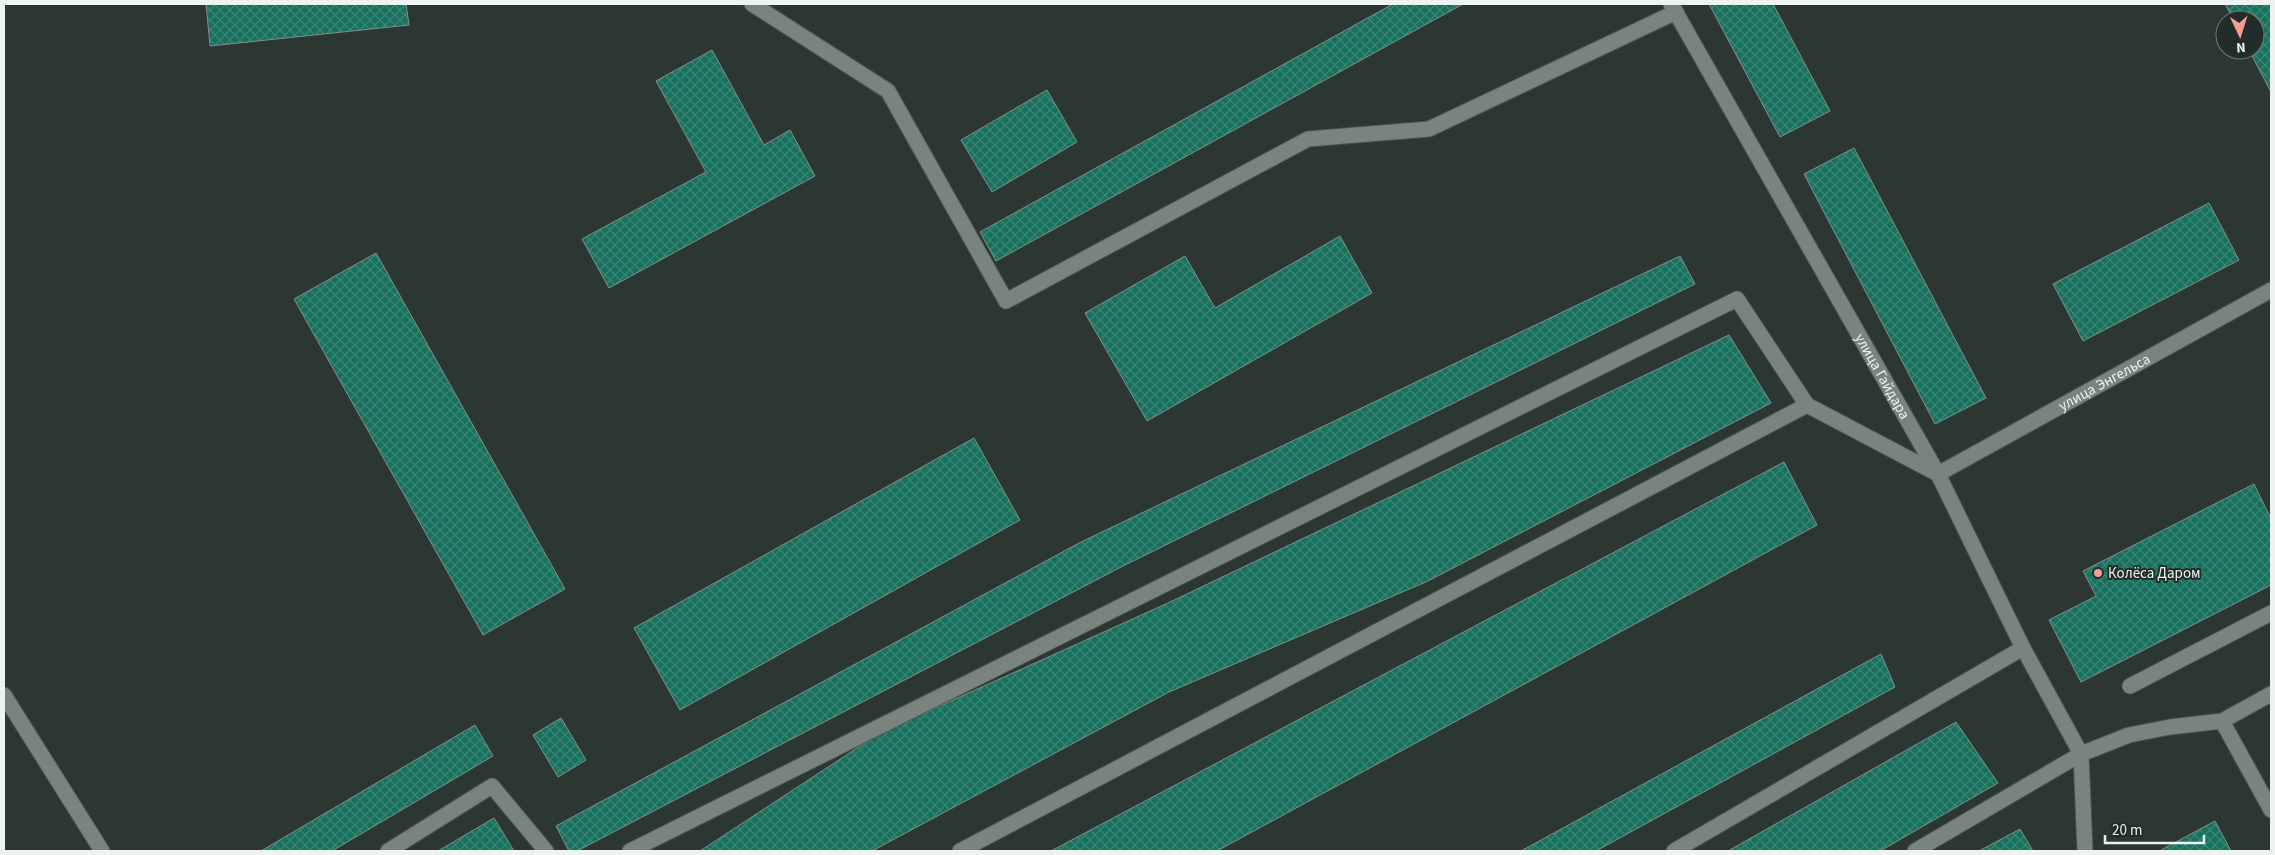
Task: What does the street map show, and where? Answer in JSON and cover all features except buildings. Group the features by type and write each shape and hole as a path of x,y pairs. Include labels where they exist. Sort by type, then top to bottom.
{"street":[{"path":"752,4 888,91 1006,300 1308,139 1429,129 1673,8"},
{"name":"улица Гайдара","path":"1673,8 1938,474 2023,648 2081,754"},
{"name":"улица Энгельса","path":"1938,474 2271,290"},
{"path":"630,851 1737,299 1807,405 1938,474"},
{"path":"960,851 1807,405"},
{"path":"2130,686 2271,614"},
{"path":"1674,851 2023,648"},
{"path":"1915,851 2081,754 2129,735 2170,727 2222,721 2271,694"},
{"path":"4,695 102,851"},
{"path":"2222,721 2271,810"},
{"path":"2081,754 2085,851"},
{"path":"388,851 492,786 546,851"}],"place":[{"name":"Колёса Даром","path":"2098,573"}]}
